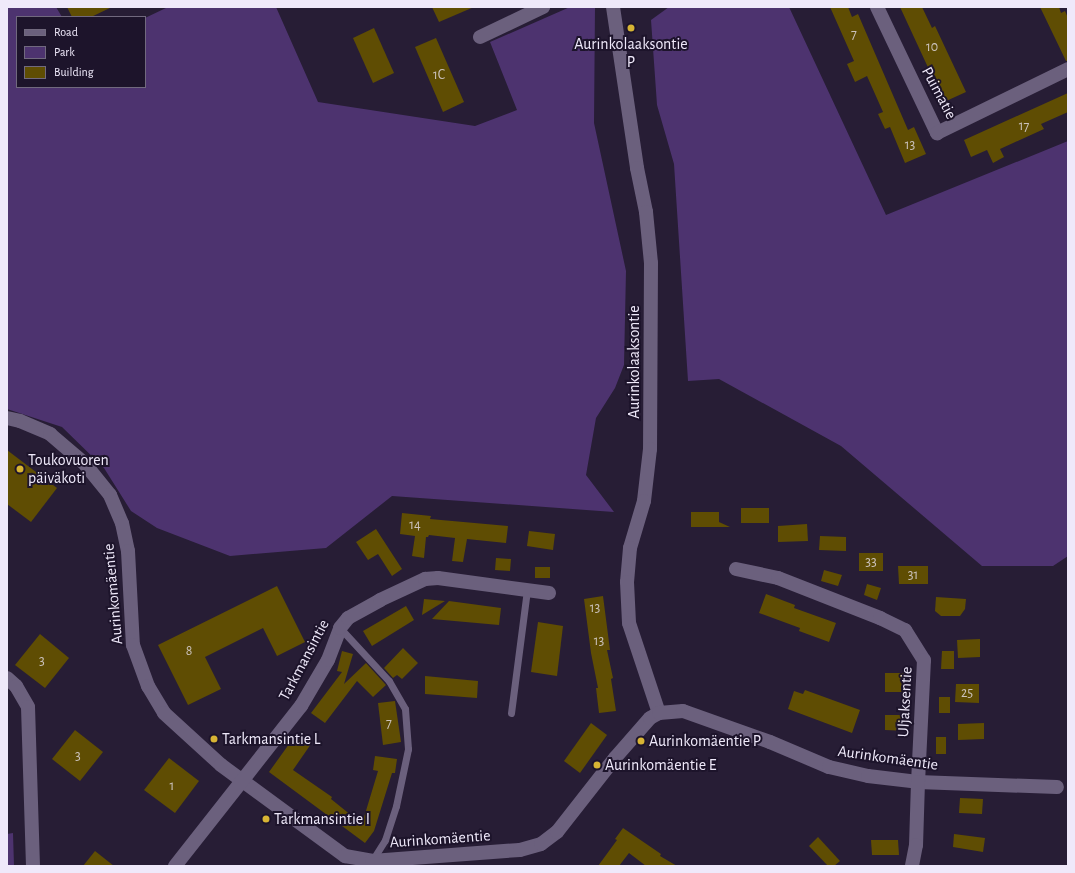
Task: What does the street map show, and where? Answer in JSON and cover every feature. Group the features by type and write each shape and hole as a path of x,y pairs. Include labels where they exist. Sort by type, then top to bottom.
{"street":[{"path":"480,37 543,7"},
{"name":"Aurinkolaaksontie","path":"613,7 637,168 646,212 651,263 650,449 644,502 630,548 627,582 629,623 659,713"},
{"name":"Puimatie","path":"877,7 937,133 1068,69"},
{"name":"Aurinkomäentie","path":"7,418 20,421 50,434 85,464 110,495 122,523 128,551 133,645 148,686 164,713 220,765 345,856 372,861 520,850 541,844 557,832 615,758 650,718 659,713 683,711 770,742 829,767 868,776 918,782 1057,786"},
{"name":"Uljaksentie","path":"736,569 778,578 880,618 906,630 924,660 916,845 912,866"},
{"name":"Tarkmansintie","path":"175,866 301,706 328,660 340,628 348,618 380,600 425,580 438,578 549,593"},
{"path":"7,678 16,686 28,707 33,866"}],"lane":[{"path":"511,713 527,590"},
{"path":"340,628 389,681 405,709 408,749 396,806 385,840 372,861"}],"green space":[{"path":"7,7 56,7 61,16 16,16 16,88 146,88 146,18 168,7 276,7 318,102 475,126 517,110 490,42 570,7 595,7 594,123 626,271 624,365 615,388 596,418 586,475 614,512 392,496 326,548 230,556 157,528 131,511 104,468 62,427 7,409"},
{"path":"669,7 789,7 886,215 1068,141 1068,556 1053,566 982,566 841,446 719,379 688,381 674,164 657,105 651,20"},
{"path":"13,833 14,866 7,866 7,834"}],"building":[{"path":"67,7 112,7 93,16 72,16"},
{"path":"432,7 474,7 439,22"},
{"path":"830,7 848,7 852,17 858,14 908,130 914,127 926,154 905,163 890,127 885,129 878,114 883,112 867,76 855,82 847,64 854,61"},
{"path":"900,7 922,7 932,28 935,26 966,92 944,102"},
{"path":"1040,7 1059,7 1061,13 1065,11 1068,18 1068,61 1066,61"},
{"path":"374,28 394,73 373,83 353,38"},
{"path":"436,38 464,102 443,112 415,47"},
{"path":"1068,93 1068,112 1041,124 1044,129 1000,149 1004,157 993,163 987,150 971,157 964,140"},
{"name":"Toukovuoren päiväkoti","path":"7,450 57,488 31,522 7,504"},
{"path":"741,508 769,508 769,523 741,523"},
{"path":"691,512 719,512 719,522 730,527 691,527"},
{"path":"402,513 431,516 430,519 508,526 506,543 467,539 463,562 452,561 455,538 429,535 426,537 424,558 412,556 415,536 400,534"},
{"path":"807,524 808,541 778,542 778,526"},
{"path":"376,529 402,569 392,576 378,554 368,560 356,542"},
{"path":"529,531 555,534 553,550 527,546"},
{"path":"820,536 846,537 846,551 819,550"},
{"path":"859,553 883,553 883,571 859,571"},
{"path":"496,558 511,559 510,571 495,570"},
{"path":"898,566 928,566 928,584 899,584"},
{"path":"535,567 550,567 550,578 535,578"},
{"path":"824,570 842,575 838,586 821,581"},
{"path":"867,584 881,588 877,600 864,595"},
{"path":"277,586 305,642 277,656 263,628 205,657 221,689 188,705 158,645"},
{"path":"766,594 795,605 794,608 836,623 829,642 799,631 800,628 759,613"},
{"path":"603,596 610,650 607,650 613,678 611,679 616,711 599,713 596,688 598,688 591,653 584,599"},
{"path":"936,597 966,599 965,609 960,616 941,616 935,611"},
{"path":"424,599 445,601 422,615"},
{"path":"449,601 501,608 499,625 432,619"},
{"path":"406,606 414,620 372,646 363,631"},
{"path":"538,622 563,626 557,676 531,672"},
{"path":"40,634 69,658 45,688 15,665"},
{"path":"980,639 980,657 958,658 957,640"},
{"path":"403,648 418,663 402,679 397,675 393,678 384,668"},
{"path":"342,651 353,654 344,684 366,663 386,685 373,697 357,681 325,723 311,713 342,672 337,671"},
{"path":"942,651 954,651 954,669 941,669"},
{"path":"885,673 907,673 907,692 885,692"},
{"path":"425,676 478,681 477,698 425,694"},
{"path":"956,684 979,684 979,703 955,702"},
{"path":"805,690 860,710 852,733 788,709 794,691 803,694"},
{"path":"939,697 950,697 950,713 939,713"},
{"path":"395,701 401,742 383,745 378,703"},
{"path":"885,715 907,715 907,731 885,730"},
{"path":"591,723 607,735 580,773 564,761"},
{"path":"984,723 984,739 958,740 958,724"},
{"path":"75,730 103,752 80,781 52,759"},
{"path":"297,733 311,744 293,770 332,797 331,799 362,824 378,771 373,770 375,756 397,759 395,773 392,773 374,831 365,843 269,772"},
{"path":"936,737 946,737 946,754 936,754"},
{"path":"169,758 199,781 175,813 144,790"},
{"path":"960,798 983,799 982,814 959,813"},
{"path":"623,828 661,854 660,856 677,866 646,866 629,853 619,866 598,866 617,840 615,839"},
{"path":"954,834 985,838 983,852 953,847"},
{"path":"818,837 840,861 834,866 828,866 809,846"},
{"path":"871,840 898,840 899,855 872,855"},
{"path":"95,851 114,866 83,866"}],"place":[{"name":"Aurinkolaaksontie P","path":"631,28"},
{"name":"Toukovuoren päiväkoti","path":"20,469"},
{"name":"Tarkmansintie L","path":"214,739"},
{"name":"Aurinkomäentie P","path":"641,741"},
{"name":"Aurinkomäentie E","path":"597,765"},
{"name":"Tarkmansintie I","path":"266,819"}]}
